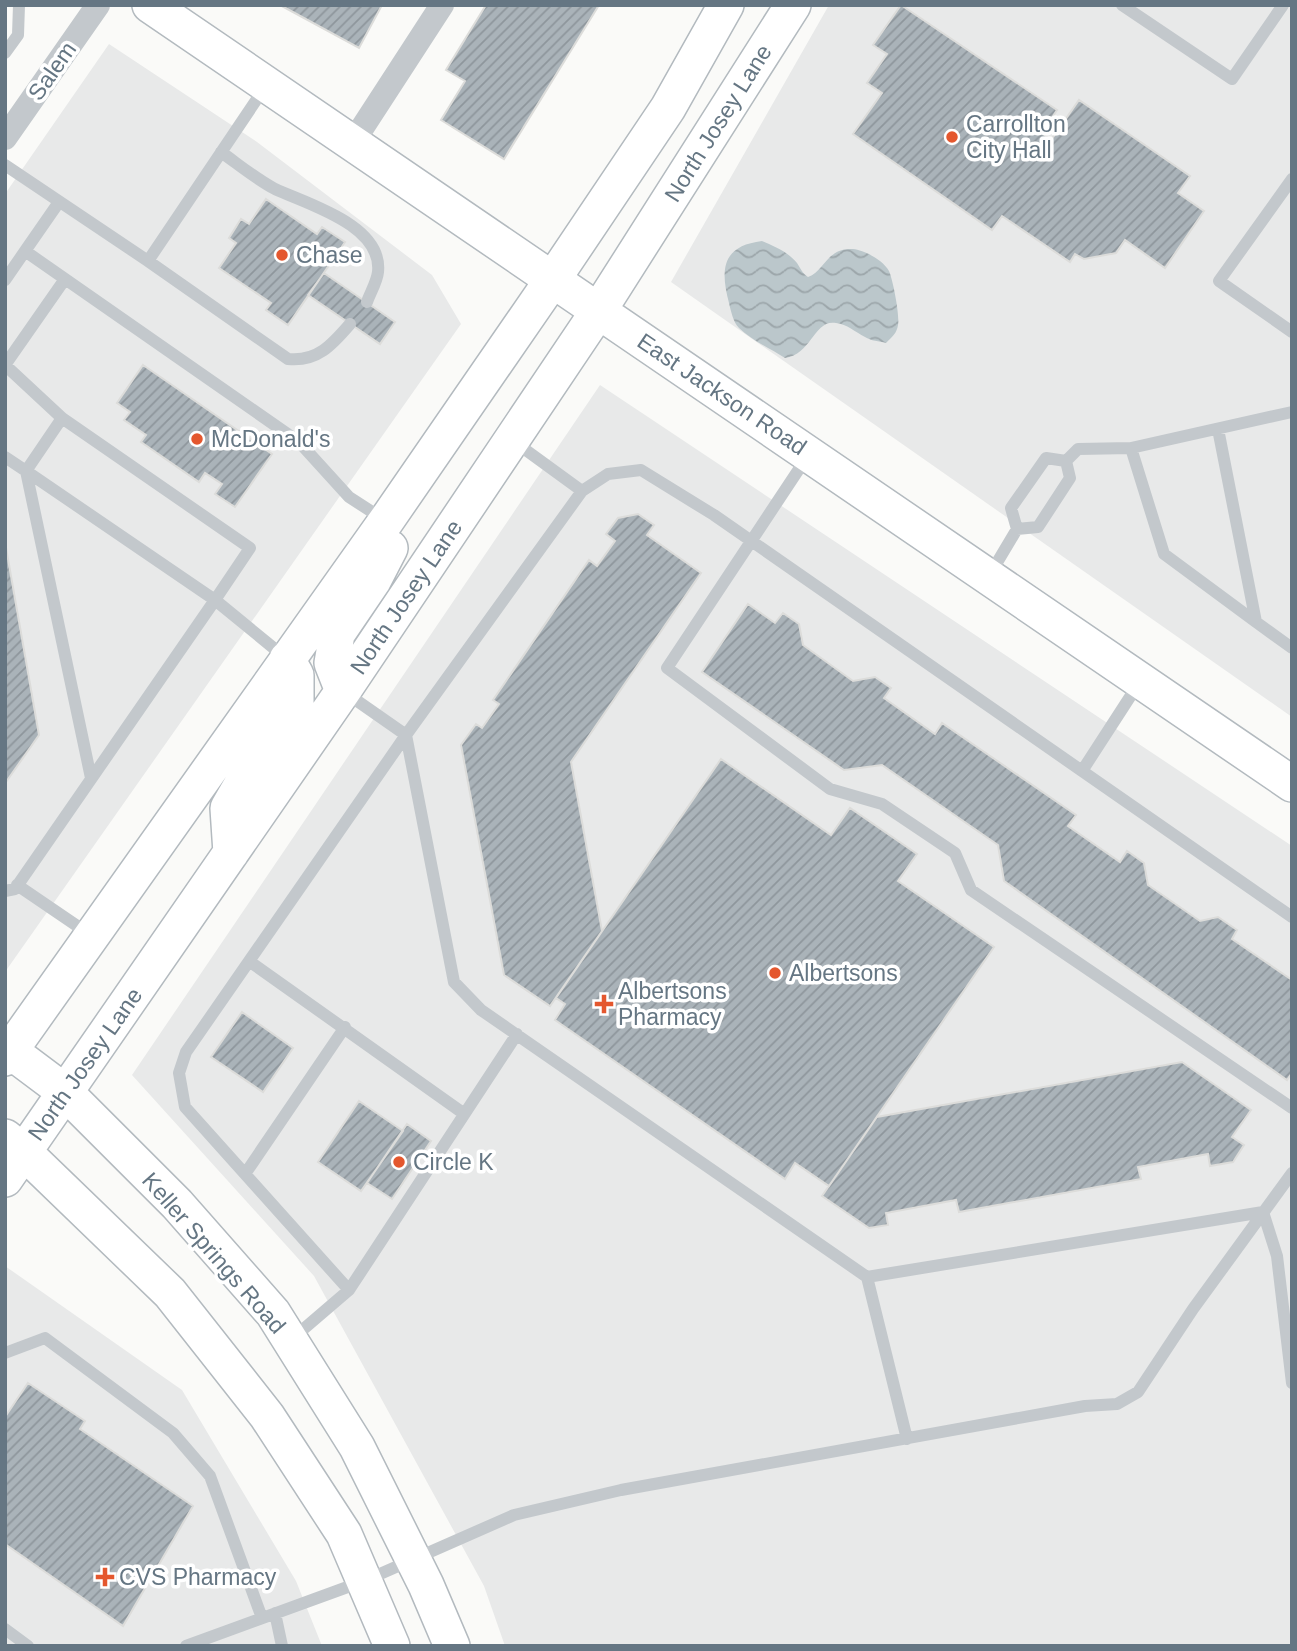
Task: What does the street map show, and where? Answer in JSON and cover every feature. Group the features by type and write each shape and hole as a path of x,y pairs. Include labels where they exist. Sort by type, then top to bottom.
{"main road":[{"name":"East Jackson Road","path":"150,5 1292,784"},
{"path":"7,1052 93,937 553,279 668,108 726,5"},
{"name":"North Josey Lane","path":"12,1156 65,1092 343,691 599,310 793,5"},
{"path":"343,691 332,663 337,634 373,581 390,547 386,521"},
{"path":"231,853 228,808 256,760 296,703 296,675 287,659"},
{"name":"Keller Springs Road","path":"7,1052 65,1092 177,1204 273,1313 357,1447 452,1646"},
{"path":"12,1156 170,1293 251,1395 344,1534 392,1646"}],"street":[{"name":"Salem","path":"5,138 98,5"},
{"path":"353,142 442,5"}],"lane":[{"path":"5,53 18,35 19,5"},
{"path":"1122,5 1232,79 1283,5"},
{"path":"148,261 267,84"},
{"path":"221,152 273,188 316,206 357,230 369,243 377,258 378,273 367,302"},
{"path":"5,165 288,359 303,360 319,355 350,324"},
{"path":"1292,179 1219,282 1292,332"},
{"path":"5,280 59,202"},
{"path":"25,251 299,442 349,498 386,521"},
{"path":"65,279 5,365 62,418 250,548 91,778 11,888 93,937"},
{"path":"1066,461 1078,449 1131,448 1292,412"},
{"path":"62,418 26,471 91,778"},
{"path":"1218,429 1256,622"},
{"path":"512,440 582,491"},
{"path":"1131,448 1164,554 1292,648"},
{"path":"810,454 667,668 830,789 882,804 955,853 971,890 1292,1108"},
{"path":"5,457 215,600 287,659"},
{"path":"989,576 1017,529 1011,508 1046,458 1066,461"},
{"path":"1017,529 1038,527 1070,478 1066,461"},
{"path":"349,1290 186,1107 179,1073 186,1052 406,735 582,491 607,474 641,470 751,540 1292,917"},
{"path":"1082,771 1141,680"},
{"path":"343,691 406,735 454,982 481,1010 867,1277 907,1438"},
{"path":"249,961 463,1113"},
{"path":"245,1174 345,1027"},
{"path":"290,1340 349,1290 517,1034"},
{"path":"186,1646 364,1581 514,1515 621,1490 1086,1406 1117,1404 1138,1392 1193,1309 1292,1173"},
{"path":"867,1277 1263,1212"},
{"path":"1263,1212 1277,1256 1292,1383"},
{"path":"5,1353 45,1338 173,1433 210,1476 262,1618"},
{"path":"275,1613 282,1646"},
{"path":"5,1629 28,1646"}],"shaded area":[{"path":"829,5 1292,5 1292,717 671,282"},
{"path":"109,44 257,142 432,275 461,324 5,972 5,194"},
{"path":"600,385 1292,846 1292,1646 505,1646 484,1586 314,1276 132,1075"},
{"path":"5,1266 182,1390 296,1581 322,1646 5,1646"}],"water":[{"path":"762,241 789,256 808,277 819,270 832,255 844,249 857,250 878,259 889,271 894,290 898,320 894,335 886,343 867,338 844,325 829,323 817,331 801,350 785,358 749,336 737,326 732,316 726,291 725,270 727,261 739,248"}],"building":[{"path":"280,5 382,5 359,48"},
{"path":"486,5 599,5 504,159 441,120 465,81 446,70"},
{"name":"Carrollton City Hall","path":"901,5 1057,110 1042,133 1051,140 1079,100 1190,176 1178,193 1204,211 1165,268 1125,240 1116,253 1084,259 1075,254 1070,262 1002,216 992,230 853,134 882,93 867,83 887,54 873,45"},
{"name":"Chase","path":"266,199 317,234 322,227 345,242 288,325 266,310 271,303 219,268 236,243 229,238 241,219 249,224"},
{"path":"324,273 395,322 380,344 308,295"},
{"name":"McDonald's","path":"143,365 272,454 235,507 215,494 222,484 205,473 199,482 141,442 146,435 124,420 130,412 117,403"},
{"path":"638,514 654,525 647,535 701,573 571,762 602,931 550,1006 504,975 461,745 476,724 482,728 499,704 493,700 589,560 597,566 615,541 606,534 618,518"},
{"path":"5,542 39,735 6,782 5,781"},
{"path":"748,604 775,623 783,613 799,624 803,645 853,681 875,677 891,688 884,698 935,734 942,723 1076,815 1068,826 1120,862 1127,851 1144,863 1148,885 1200,921 1218,917 1237,930 1232,939 1292,980 1292,1073 1287,1080 1004,881 998,845 882,765 844,770 702,672"},
{"name":"Albertsons","path":"721,759 831,835 850,808 917,854 898,881 994,947 829,1186 795,1163 785,1179 555,1020 565,1004 556,998"},
{"path":"242,1012 293,1048 263,1092 211,1057"},
{"path":"1182,1062 1251,1110 1232,1137 1244,1145 1233,1162 1210,1166 1208,1154 1138,1167 1141,1179 959,1212 956,1200 886,1213 888,1225 869,1228 822,1196 877,1117"},
{"name":"Circle K","path":"359,1101 403,1131 361,1191 318,1162"},
{"name":"Circle K","path":"407,1124 431,1141 392,1199 367,1183"},
{"name":"CVS Pharmacy","path":"28,1383 85,1421 80,1429 193,1506 123,1626 5,1544 5,1417"}],"place":[{"name":"Carrollton City Hall","path":"952,137"},
{"name":"Chase","path":"282,255"},
{"name":"McDonald's","path":"197,439"},
{"name":"Albertsons","path":"775,973"},
{"name":"Albertsons Pharmacy","path":"604,1004"},
{"name":"Circle K","path":"399,1162"},
{"name":"CVS Pharmacy","path":"105,1577"}]}
